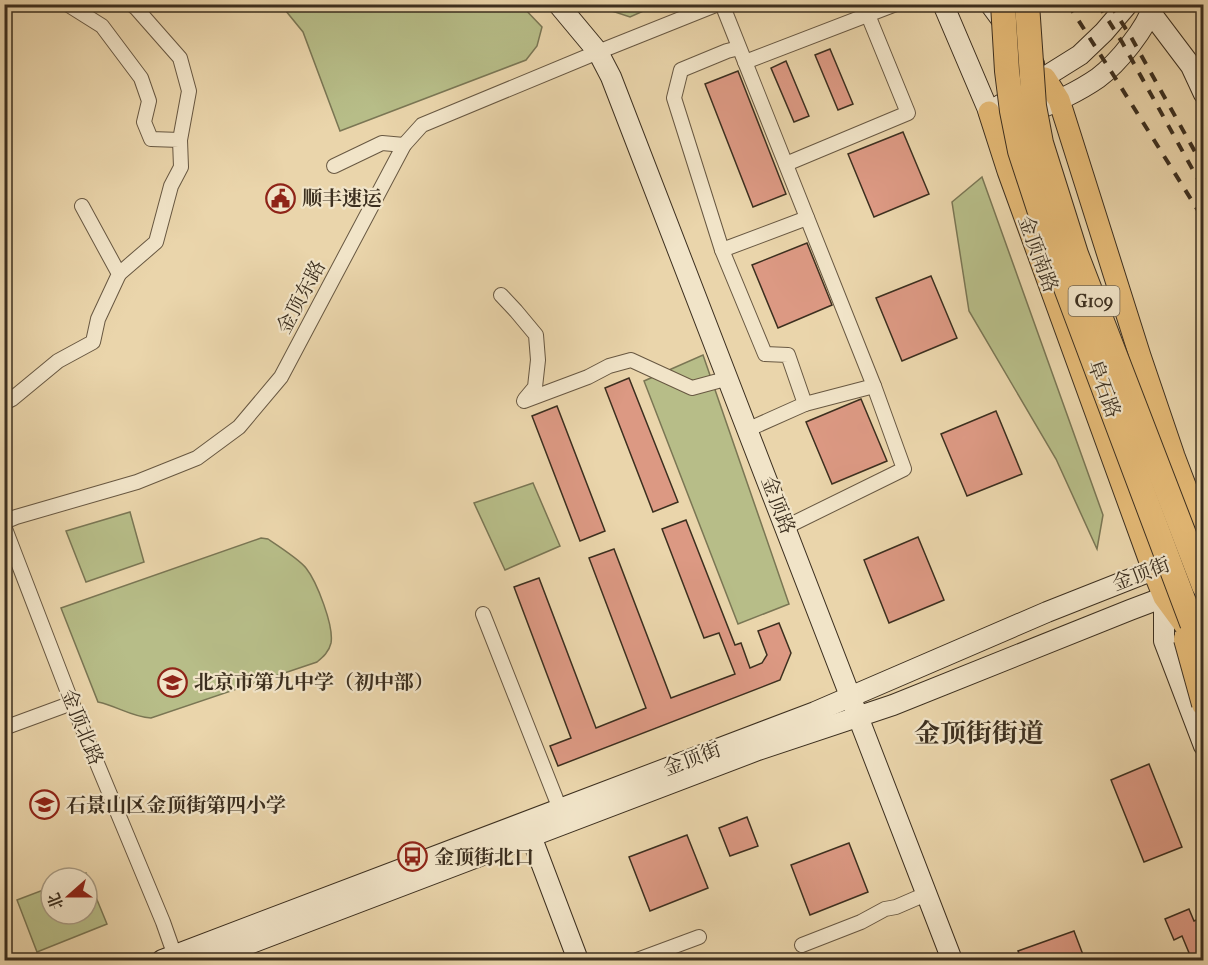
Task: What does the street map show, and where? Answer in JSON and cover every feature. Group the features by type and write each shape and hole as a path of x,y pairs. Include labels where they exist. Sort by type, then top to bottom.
{"highway":[{"name":"阜石路","path":"1003,4 1007,71 1020,151 1164,581 1203,655"},
{"name":"阜石路","path":"1027,4 1034,106 1041,144 1076,254 1203,584"},
{"path":"1164,581 1186,642 1203,704"}],"main road":[{"name":"金顶路","path":"558,4 598,52 611,77 749,429 849,697 952,960"},
{"path":"943,4 992,120"},
{"path":"990,4 1059,100 1140,356 1203,535"},
{"path":"992,120 1045,78 1080,55 1128,4"},
{"path":"992,120 1059,100 1099,77 1124,53 1137,36 1152,9 1191,66 1203,94"},
{"name":"金顶南路","path":"992,120 1008,171 1133,515 1189,631 1203,668"},
{"path":"1133,515 1188,494"},
{"name":"金顶街","path":"207,960 758,750 893,705 1164,581 1203,550"},
{"name":"金顶南路","path":"1164,581 1164,641 1203,746"},
{"name":"金顶街","path":"172,959 815,712 1047,612 1164,581 1203,584"},
{"path":"531,836 578,960"}],"street":[{"path":"67,4 102,26 141,78 149,101 144,122 151,139 180,140"},
{"path":"4,403 12,399 58,360 93,342 98,319 119,274 156,242 171,186 181,167 180,140 189,91 180,58 131,4"},
{"path":"720,4 874,386 904,469 786,527"},
{"name":"金顶东路","path":"4,524 16,517 137,482 177,466 196,458 239,428 281,376 404,145 422,125 720,4"},
{"path":"745,62 896,4"},
{"path":"786,164 908,113 868,15"},
{"path":"739,48 681,70 674,98 722,250 765,354 788,355 806,404"},
{"path":"334,166 382,142 404,145"},
{"path":"82,206 119,274"},
{"path":"722,250 807,218"},
{"path":"501,296 536,335 538,360 535,387 524,401 588,377 609,366 631,360 692,388 729,378"},
{"path":"749,429 806,404 874,386"},
{"name":"金顶北路","path":"4,524 72,703 159,911 172,959"},
{"path":"483,614 561,809"},
{"path":"4,728 72,703"},
{"path":"802,945 926,894"},
{"path":"637,960 699,937"}],"green space":[{"path":"281,5 521,5 542,27 537,46 526,60 340,131 303,32"},
{"path":"598,5 657,5 630,17"},
{"path":"982,177 1103,515 1097,549 1056,459 969,311 952,202"},
{"path":"703,355 789,604 738,624 644,381"},
{"path":"533,483 560,546 505,570 474,503"},
{"path":"130,512 144,562 86,582 66,531"},
{"path":"261,538 268,539 299,561 315,583 330,626 331,643 324,656 317,662 151,718 137,716 98,702 61,608"},
{"path":"39,892 39,926 99,926 99,905 107,924 37,952 17,900"}],"building":[{"path":"830,49 853,104 838,110 815,55"},
{"path":"786,61 809,116 794,122 771,68"},
{"path":"738,71 786,194 753,207 705,84"},
{"path":"903,132 929,194 874,217 848,154"},
{"path":"807,243 832,305 778,328 752,265"},
{"path":"931,276 957,338 902,361 876,298"},
{"path":"629,378 678,502 653,512 605,388"},
{"path":"861,399 887,461 832,484 806,422"},
{"path":"557,406 605,531 580,541 532,416"},
{"path":"996,411 1022,474 967,496 941,434"},
{"path":"686,520 735,645 741,643 750,668 762,663 767,655 758,631 779,623 791,653 780,680 558,766 550,746 571,738 514,587 539,578 596,728 646,708 589,558 614,549 671,698 735,674 719,633 704,638 662,529"},
{"path":"918,537 944,600 889,623 864,560"},
{"path":"1149,764 1182,847 1144,862 1111,780"},
{"path":"747,817 758,846 730,856 719,828"},
{"path":"687,835 708,888 650,911 629,857"},
{"path":"849,843 868,892 810,915 791,865"},
{"path":"1189,909 1194,921 1203,917 1203,960 1192,960 1182,936 1174,940 1165,919"},
{"path":"1074,931 1085,960 1022,960 1018,951"}],"railway":[{"path":"1068,4 1204,220"},
{"path":"1098,4 1122,42 1204,190"},
{"path":"1110,4 1131,37 1204,168"}],"place":[{"name":"顺丰速运","path":"281,198"},
{"name":"北京市第九中学（初中部）","path":"173,682"},
{"name":"石景山区金顶街第四小学","path":"45,805"},
{"name":"金顶街北口","path":"413,857"}],"district":[{"name":"金顶街街道","path":"979,733"}]}
